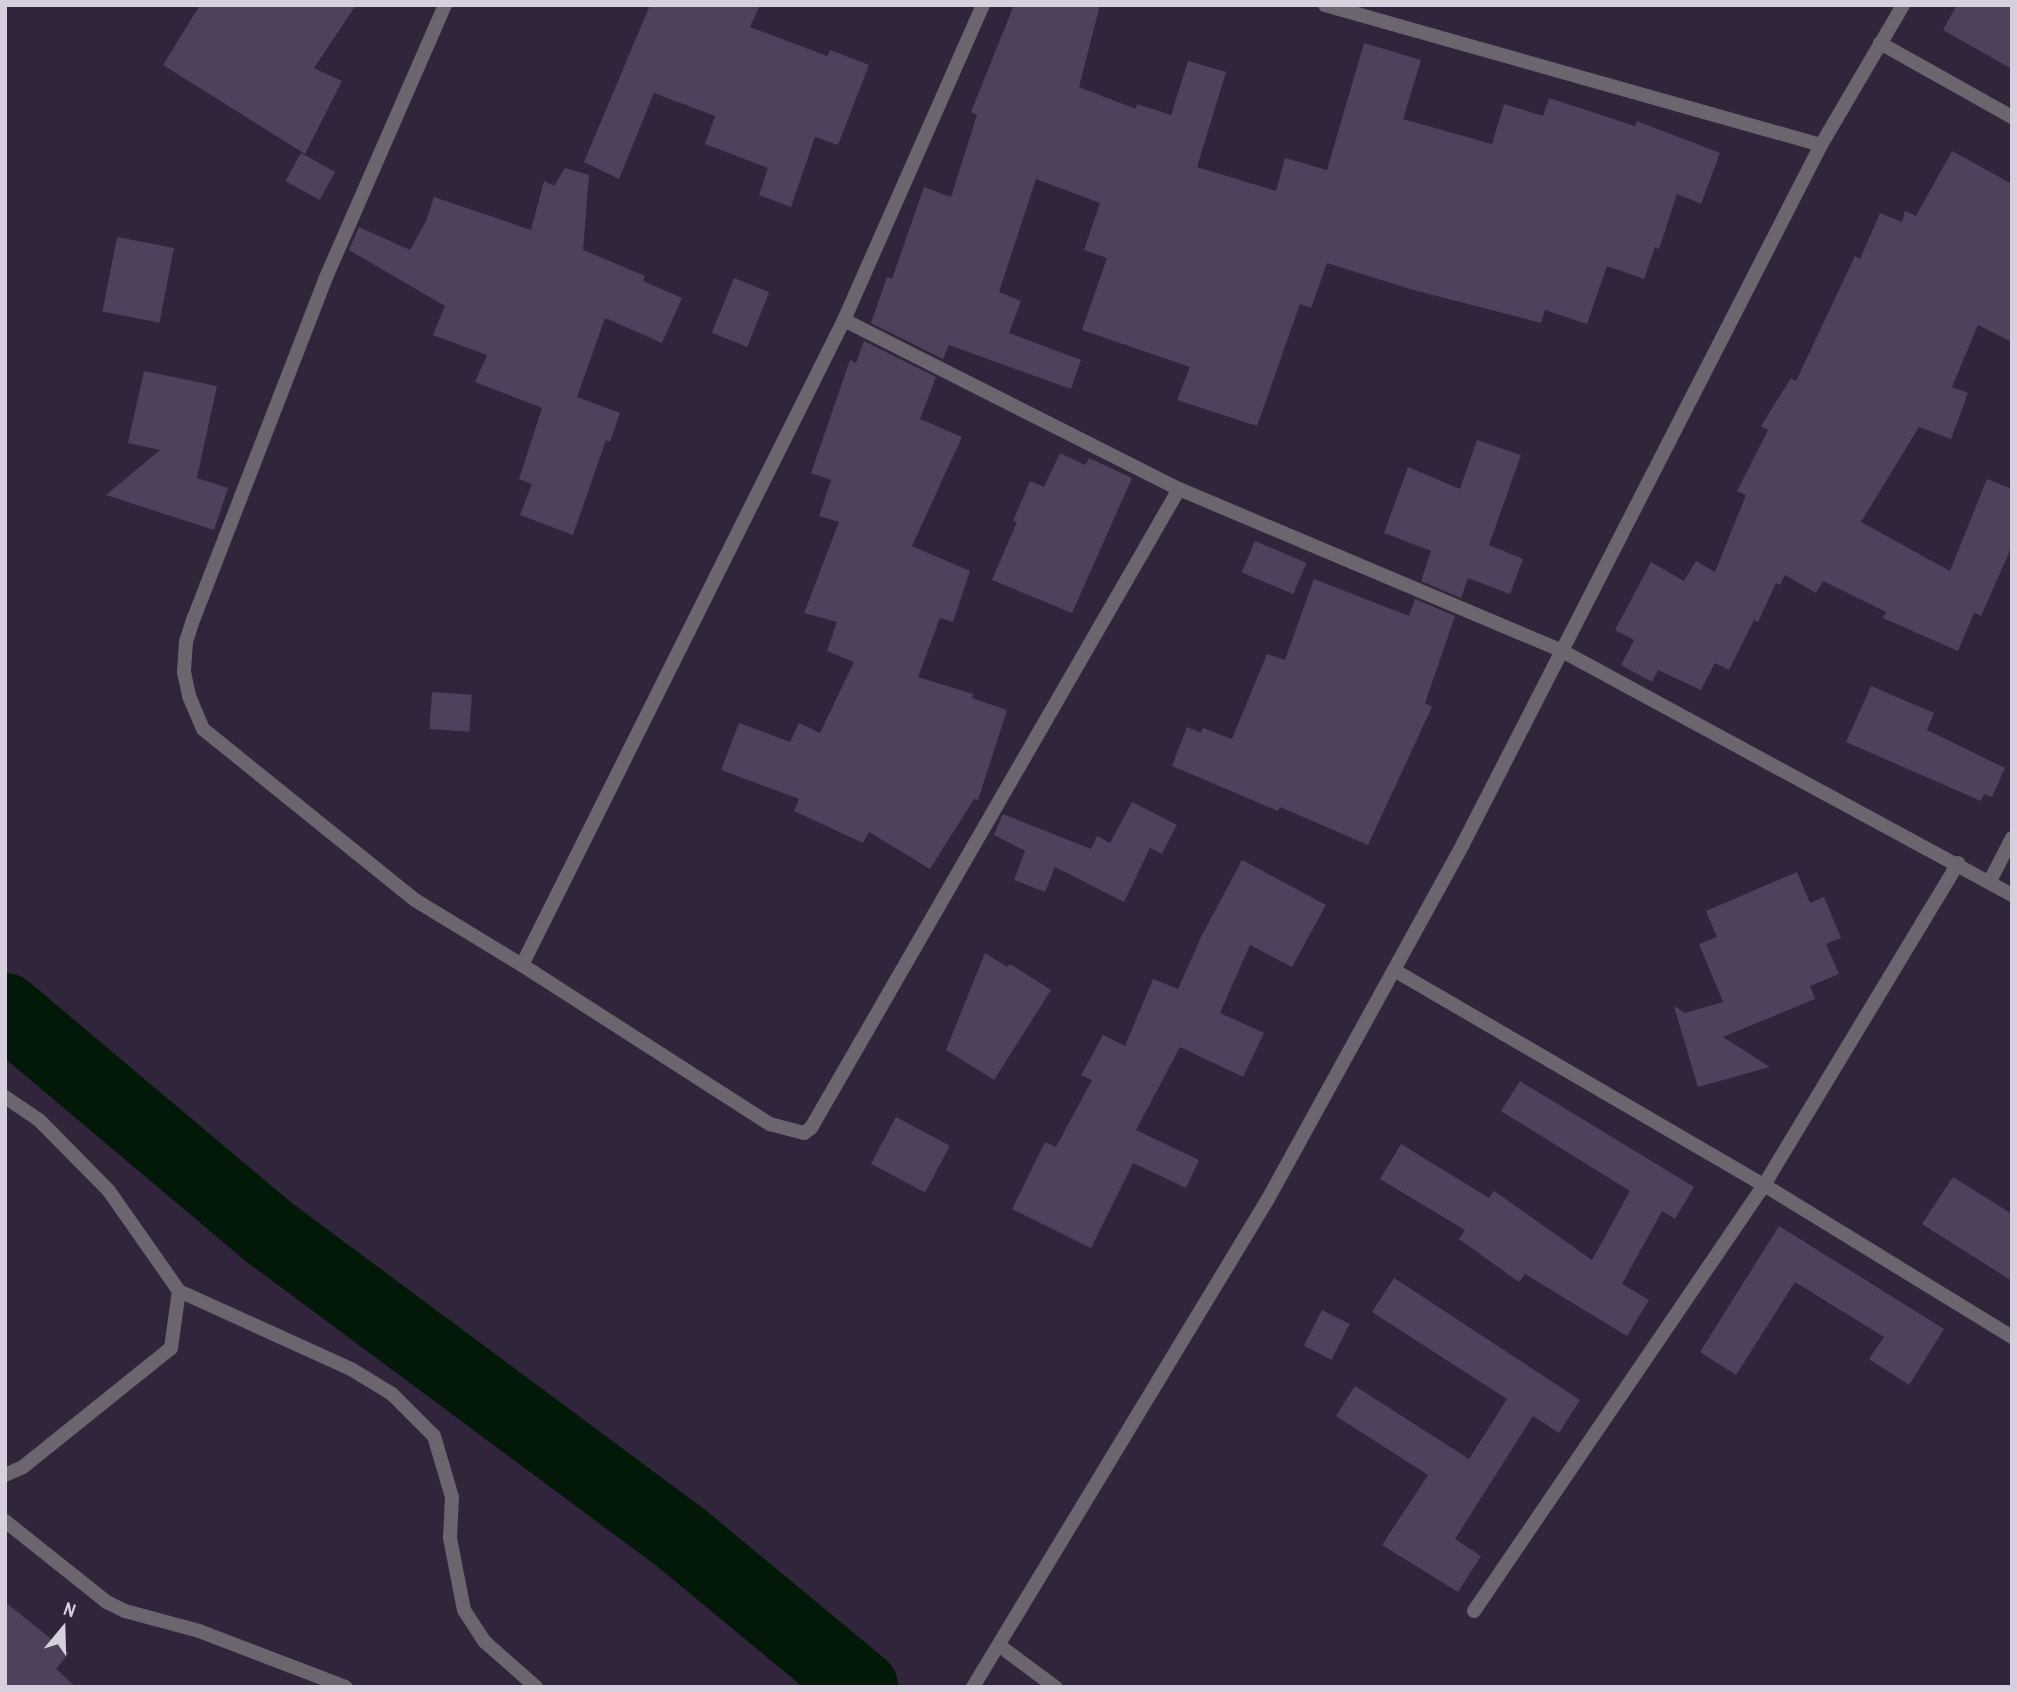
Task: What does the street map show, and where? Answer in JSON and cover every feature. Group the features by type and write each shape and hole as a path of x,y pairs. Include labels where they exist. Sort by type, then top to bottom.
{"street":[{"path":"445,5 320,293 194,617 186,642 184,672 189,696 203,729 415,900 523,965 770,1124 804,1133 811,1128 1179,489"},
{"path":"523,965 844,320 983,5"},
{"path":"1325,5 1821,145"},
{"path":"977,1680 1268,1199 1564,652 1821,145 1903,5"},
{"path":"1880,43 2012,117"},
{"path":"844,320 1179,489 1564,652 1958,863 2012,895"},
{"path":"1990,881 2012,838"},
{"path":"1474,1611 1764,1185 1958,863"},
{"path":"1394,970 1764,1185 2012,1337"},
{"path":"5,1097 39,1120 108,1191 179,1291 351,1369 392,1394 434,1436 452,1497 450,1538 464,1611 485,1642 536,1687"},
{"path":"5,1475 23,1466 171,1348 179,1291"},
{"path":"5,1521 107,1602 125,1611 199,1631 346,1687"},
{"path":"1000,1646 1055,1687"}],"building":[{"path":"200,5 356,5 314,68 342,81 305,154 163,65"},
{"path":"650,5 760,5 750,27 827,56 830,50 869,65 838,145 815,137 791,207 759,195 768,168 705,144 715,116 654,93 619,179 584,162"},
{"path":"1014,5 1100,5 1079,87 1136,109 1137,104 1171,115 1188,61 1226,72 1197,167 1276,191 1285,158 1327,170 1364,43 1421,60 1403,119 1492,144 1504,104 1543,116 1549,98 1635,126 1637,121 1720,153 1701,204 1677,194 1659,249 1655,247 1644,279 1607,266 1587,324 1545,310 1541,323 1410,289 1327,263 1311,308 1300,304 1257,426 1177,400 1190,367 1082,330 1107,258 1084,250 1100,203 1036,179 999,292 1021,301 1009,333 1081,360 1071,389 949,345 943,359 871,323 887,277 892,279 924,187 951,197 977,115 971,112"},
{"path":"1957,5 2012,5 2012,69 1943,30"},
{"path":"1952,151 2012,184 2012,342 1978,325 1952,387 1968,393 1951,439 1919,427 1861,522 1950,571 1987,479 2012,489 2012,546 1981,616 1974,613 1958,651 1883,618 1886,612 1823,581 1816,593 1785,575 1780,585 1776,583 1758,622 1754,620 1729,670 1715,663 1701,690 1658,670 1652,682 1621,665 1634,640 1615,630 1651,562 1684,581 1696,561 1715,572 1746,495 1737,491 1768,430 1761,426 1791,378 1796,381 1855,256 1860,259 1880,213 1902,222 1905,211 1916,216"},
{"path":"301,153 335,172 320,200 285,181"},
{"path":"565,168 589,175 583,250 645,276 643,281 682,298 662,343 605,318 577,397 620,413 610,442 606,440 573,535 520,515 532,484 519,479 542,408 475,382 487,355 433,335 445,306 349,250 359,227 410,250 426,221 434,197 531,230 544,181 554,186"},
{"path":"117,237 174,248 159,323 102,312"},
{"path":"734,278 769,292 747,347 712,333"},
{"path":"864,341 936,377 920,419 962,437 912,546 970,571 953,622 940,618 918,677 973,694 972,698 1007,710 978,800 974,799 930,869 869,832 863,843 794,811 799,799 721,770 739,723 790,742 799,723 820,733 854,662 827,651 837,622 804,613 839,522 819,516 831,480 811,473 850,360 856,363"},
{"path":"144,371 217,386 197,478 228,488 214,530 106,495 160,450 128,443"},
{"path":"1477,440 1521,455 1489,545 1523,559 1510,594 1468,578 1461,598 1421,581 1431,551 1384,533 1408,467 1460,489"},
{"path":"1060,453 1085,465 1089,458 1132,478 1072,613 992,580 1017,522 1013,521 1030,481 1044,487"},
{"path":"1255,541 1307,563 1293,594 1242,572"},
{"path":"1314,579 1409,616 1415,599 1455,616 1425,703 1432,707 1368,845 1280,807 1278,811 1172,766 1187,727 1201,733 1203,728 1232,739 1267,654 1285,660"},
{"path":"1871,686 1934,713 1927,730 2005,768 1992,797 1984,794 1981,801 1846,742"},
{"path":"432,692 472,695 469,732 429,729"},
{"path":"1132,802 1177,825 1162,854 1150,848 1124,902 1055,867 1045,892 1014,880 1025,851 994,835 1003,814 1091,849 1097,836 1110,843"},
{"path":"1242,860 1326,905 1292,967 1250,945 1220,1013 1264,1033 1243,1077 1180,1047 1136,1130 1199,1160 1186,1188 1133,1163 1091,1248 1012,1209 1045,1142 1056,1147 1092,1080 1081,1075 1103,1035 1125,1046 1153,979 1178,989 1202,935"},
{"path":"1797,872 1810,903 1824,897 1841,938 1826,944 1839,974 1810,986 1815,999 1723,1037 1770,1067 1698,1087 1674,1006 1685,1013 1723,1002 1699,944 1717,937 1706,911"},
{"path":"985,953 1007,967 1010,964 1051,990 994,1080 946,1050"},
{"path":"1520,1081 1694,1187 1675,1219 1662,1211 1622,1284 1649,1300 1627,1336 1525,1274 1519,1282 1459,1239 1465,1230 1380,1179 1401,1144 1489,1198 1494,1191 1592,1260 1630,1191 1501,1111"},
{"path":"896,1117 950,1146 925,1192 871,1164"},
{"path":"1953,1177 2012,1214 2012,1281 1922,1224"},
{"path":"1779,1226 1944,1329 1909,1385 1869,1359 1884,1337 1795,1282 1736,1375 1700,1352"},
{"path":"1394,1278 1580,1400 1559,1433 1533,1416 1455,1539 1481,1556 1458,1592 1382,1545 1428,1475 1336,1416 1355,1386 1469,1459 1507,1399 1372,1312"},
{"path":"1322,1310 1350,1324 1331,1360 1304,1346"},
{"path":"5,1602 69,1653 56,1669 76,1687 5,1687"}],"waterway":[{"path":"5,1010 266,1230 681,1538 861,1687"}]}
